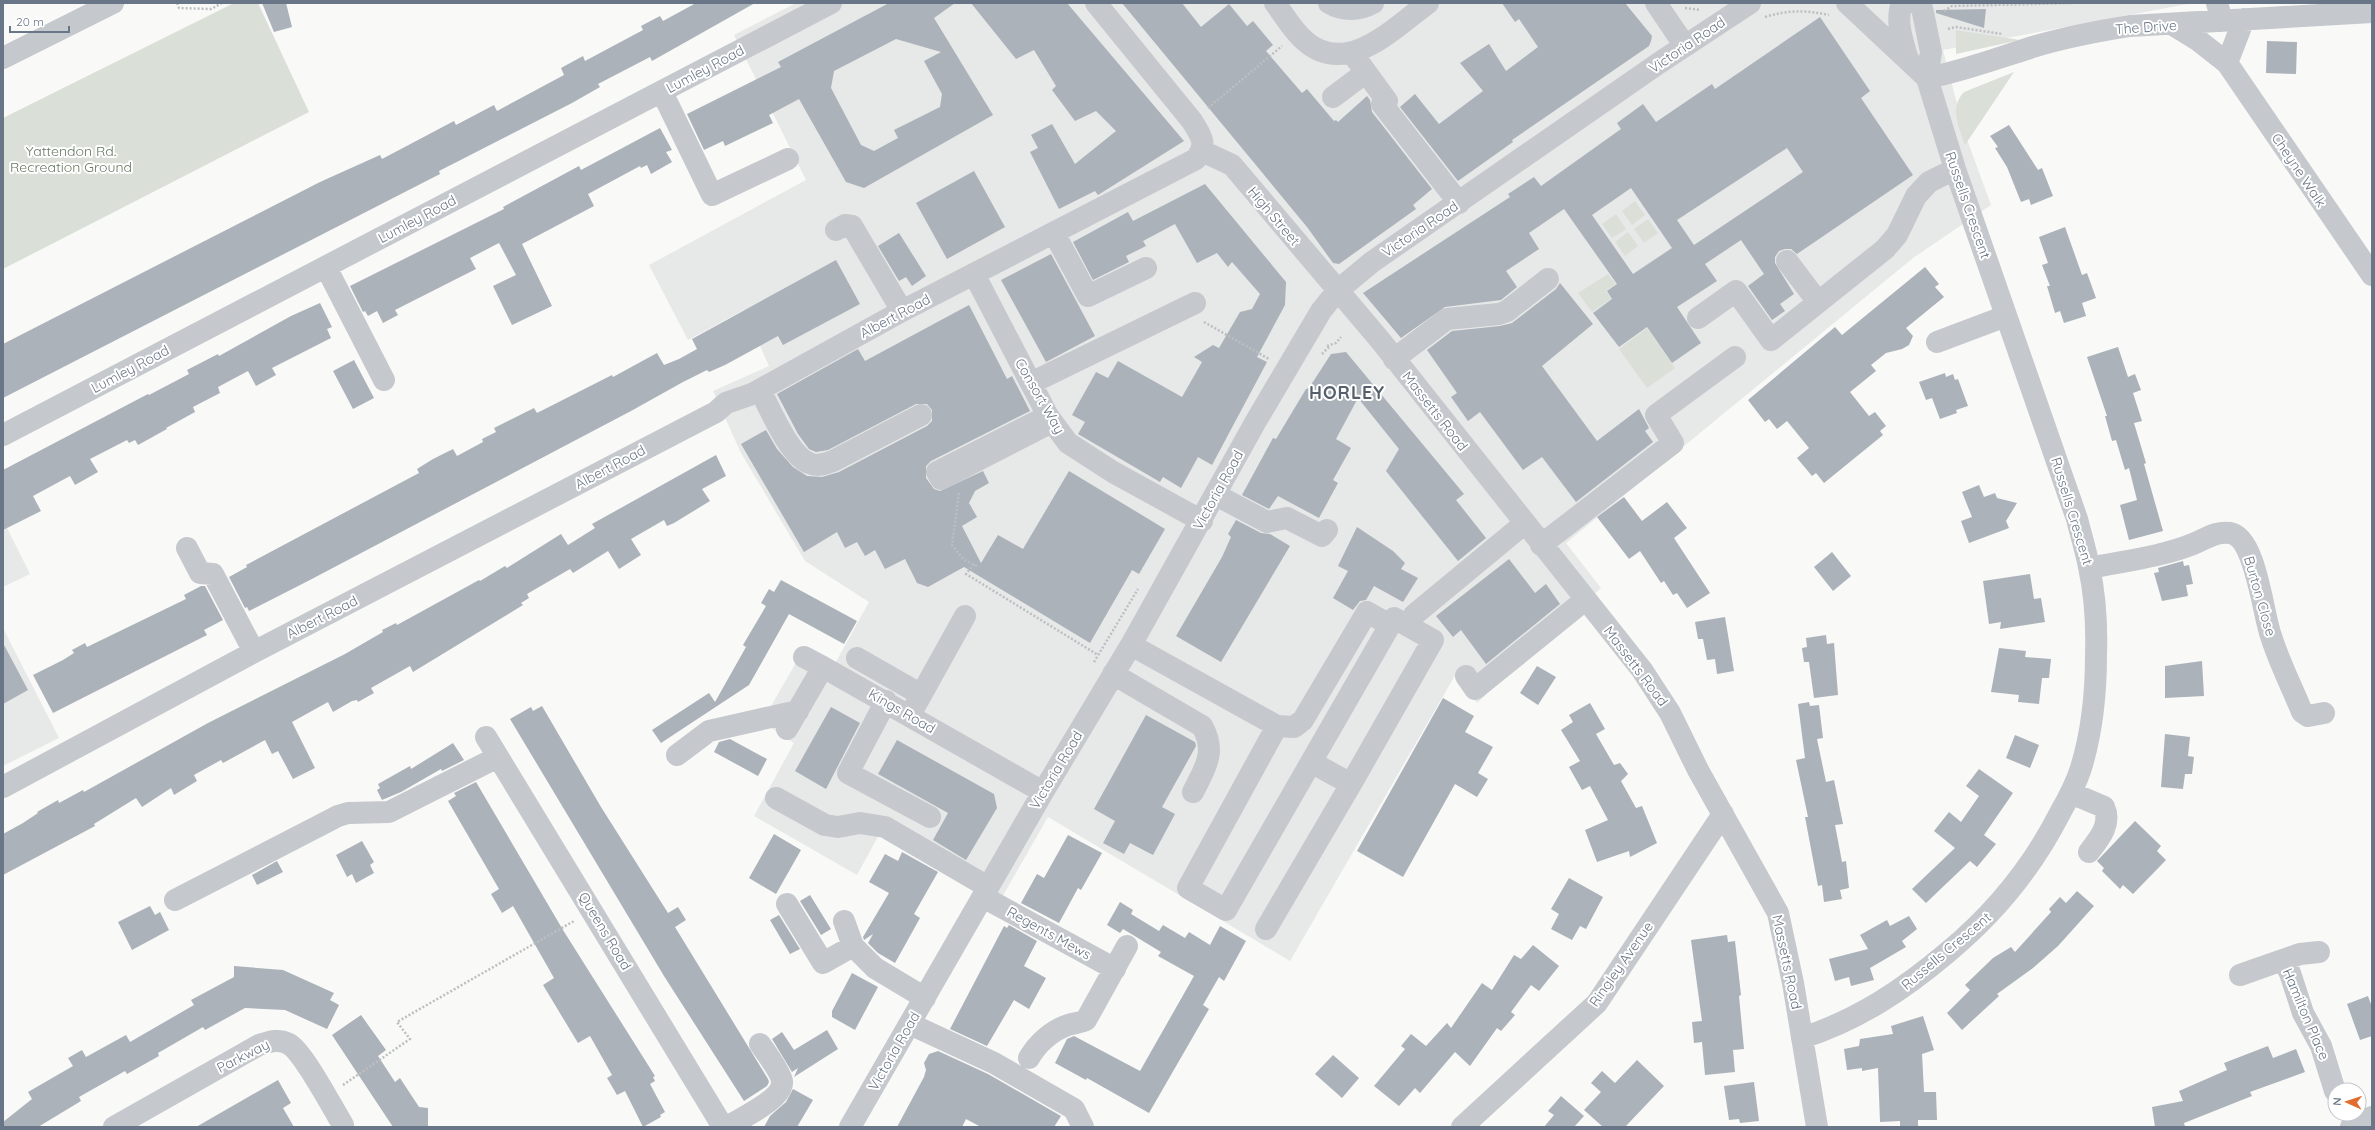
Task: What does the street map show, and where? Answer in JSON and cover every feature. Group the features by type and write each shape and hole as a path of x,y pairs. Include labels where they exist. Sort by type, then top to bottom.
{"street":[{"path":"3,58 113,3"},
{"name":"Lumley Road","path":"3,435 831,3"},
{"name":"High Street","path":"1096,3 1199,137 1232,166 1337,291"},
{"path":"1275,3 1298,33 1316,49 1334,54 1352,53 1374,44 1428,3"},
{"path":"1329,3 1336,7 1349,10 1373,3"},
{"path":"1656,3 1685,46"},
{"path":"1902,3 1899,10 1901,32 1908,62"},
{"path":"1917,3 1922,8 1931,52 1927,78"},
{"path":"1839,9 1927,78"},
{"name":"The Drive","path":"1927,78 1949,74 2078,35 2130,26 2174,25 2220,12 2244,19 2278,10 2372,12"},
{"name":"Victoria Road","path":"850,1127 1042,792 1202,521 1256,422 1321,312 1337,291 1372,262 1685,46 1755,11"},
{"path":"2227,63 2244,19"},
{"name":"Cheyne Walk","path":"2174,25 2210,49 2227,63 2372,275"},
{"path":"1352,53 1365,73 1387,101 1382,104 1459,203"},
{"path":"1333,97 1365,73"},
{"name":"Russells Crescent","path":"1802,1038 1851,1020 1890,997 1966,938 2014,887 2034,860 2071,793 2081,769 2090,730 2096,683 2097,631 2090,568 2077,519 1955,169 1927,78"},
{"path":"662,92 712,195 788,159"},
{"name":"Albert Road","path":"3,787 254,652 716,412 726,404 756,392 902,311 1196,159 1199,137"},
{"path":"1698,318 1736,291 1771,340 1885,249 1897,235 1916,196 1928,182 1955,169"},
{"path":"836,230 845,225 852,226 902,311"},
{"path":"1054,233 1088,296 1146,268"},
{"path":"1787,261 1818,302"},
{"path":"326,267 384,380"},
{"name":"Consort Way","path":"974,274 1050,419 1068,443 1113,472 1202,521"},
{"path":"1394,359 1447,318 1507,312 1548,279"},
{"name":"Massetts Road","path":"1337,291 1394,359 1524,524 1642,670 1670,713 1723,814 1778,913 1786,947 1817,1127"},
{"path":"1031,383 1194,303"},
{"path":"1937,342 2006,316"},
{"path":"1541,545 1673,443 1656,415 1735,357"},
{"path":"756,392 796,454 810,464 821,465 833,461 921,415"},
{"path":"1216,494 1267,522 1287,518 1322,536 1327,530"},
{"path":"1277,726 1188,888 1226,910 1311,762 1399,626 1524,524"},
{"name":"Burton Close","path":"2090,568 2174,550 2192,544 2218,532 2232,533 2263,566 2270,636 2302,712 2308,716 2324,713"},
{"path":"187,548 200,573 213,574 254,652"},
{"path":"1466,676 1475,689 1585,600"},
{"path":"1130,645 1277,726 1294,727 1303,720 1367,612 1433,640 1266,929"},
{"path":"910,715 920,694 965,616"},
{"name":"Kings Road","path":"804,657 886,701 1042,792"},
{"path":"857,658 920,694"},
{"path":"787,729 823,667"},
{"path":"1112,674 1202,726 1208,738 1208,762 1193,792"},
{"path":"886,701 848,774 930,817"},
{"path":"677,755 709,731 798,711"},
{"name":"Queens Road","path":"486,737 723,1127"},
{"path":"175,900 338,816 348,813 389,812 498,757"},
{"path":"1311,762 1351,784"},
{"path":"2071,793 2104,807 2106,813 2104,830 2089,852"},
{"name":"Regents Mews","path":"776,798 825,825 838,827 860,823 885,827 985,892 1114,969"},
{"name":"Ringley Avenue","path":"1462,1127 1597,1003 1723,814"},
{"path":"787,904 823,963 853,946"},
{"path":"844,921 853,946 875,968 925,998"},
{"path":"1029,1058 1037,1044 1046,1038 1068,1025 1086,1020 1127,946"},
{"name":"Hamilton Place","path":"2240,975 2282,960 2318,952"},
{"name":"Hamilton Place","path":"2282,960 2290,973 2303,1014 2321,1046 2332,1082"},
{"path":"910,1024 994,1063 1074,1109 1083,1127"},
{"name":"Parkway","path":"114,1127 259,1045 275,1040 289,1044 300,1056 343,1124"},
{"path":"727,1127 768,1102 781,1089 782,1080 760,1044"},
{"path":"2351,1127 2372,1117"}],"path":[{"path":"177,3 179,8 211,9 222,3"},
{"path":"1942,14 1952,6 2072,3"},
{"path":"1679,6 1688,10 1704,10"},
{"path":"1755,11 1839,9"},
{"path":"1199,137 1298,33"},
{"path":"1194,303 1205,324 1272,361"},
{"path":"1325,345 1329,347 1336,343 1341,337"},
{"path":"961,487 952,545 964,560 979,567"},
{"path":"974,564 966,574 1098,655"},
{"path":"326,1097 410,1039 397,1022 592,910"}],"shaded area":[{"path":"796,3 2193,3 1943,50 1965,134 1991,205 1913,258 1566,543 1601,588 1477,703 1457,672 1290,961 1048,817 1001,899 880,833 857,875 754,816 794,743 762,722 802,652 832,669 869,602 805,561 741,453 713,391 769,366 744,310 688,340 649,265 806,180 734,35"},
{"path":"3,520 30,574 3,587"},
{"path":"3,628 59,738 3,766"}],"green space":[{"name":"Yattendon Rd. Recreation Ground","path":"234,3 258,3 309,112 3,269 3,118"},
{"path":"1956,30 2020,40 1956,54"},
{"path":"2014,72 1965,145 1958,125 1956,111 1959,98 1964,92"},
{"path":"1635,201 1645,215 1632,225 1622,211"},
{"path":"1616,214 1626,229 1612,238 1602,224"},
{"path":"1648,219 1658,233 1644,243 1634,229"},
{"path":"1628,232 1638,246 1625,256 1615,242"},
{"path":"1608,274 1616,284 1606,291 1611,299 1592,312 1578,293"},
{"path":"1647,328 1675,368 1647,388 1619,349"}],"building":[{"path":"262,3 286,3 292,27 274,32"},
{"path":"696,3 755,3 652,61 650,57 598,84 600,87 572,103 439,171 440,174 3,398 3,344 320,182 380,155 382,159 454,121 456,125 494,105 497,111 564,75 561,68 583,56 585,61 643,30 641,26 660,16 663,21"},
{"path":"889,3 955,3 934,18 993,115 864,188 846,182 799,99 769,115 773,123 725,146 723,141 704,150 687,114 781,67 778,62","holes":["896,39 941,52 924,61 942,94 940,107 894,130 898,138 874,151 861,145 831,88 834,71"]},
{"path":"971,3 1067,3 1184,141 1098,195 1095,191 1059,209 1030,152 1038,148 1031,135 1052,124 1075,164 1116,131 1096,111 1075,121 1052,90 1056,86 1034,50 1016,59"},
{"path":"1122,3 1182,3 1201,27 1229,4 1247,26 1253,21 1273,45 1266,51 1302,93 1307,89 1334,121 1336,120 1338,122 1367,96 1370,100 1372,112 1432,189 1413,205 1416,209 1339,264 1333,263 1307,227"},
{"path":"1502,3 1625,3 1652,36 1651,41 1649,46 1512,140 1513,142 1458,181 1400,107 1415,94 1439,124 1483,91 1460,63 1489,44 1506,71 1538,47 1519,19 1515,22"},
{"path":"1986,9 1984,28 1936,13 1936,10"},
{"path":"1820,17 1870,91 1861,98 1913,175 1797,254 1791,249 1779,251 1775,257 1775,263 1794,294 1780,304 1785,311 1772,320 1748,286 1764,274 1741,240 1705,264 1717,281 1677,307 1701,343 1672,363 1647,327 1619,347 1593,313 1612,299 1607,291 1617,284 1564,209 1529,233 1539,249 1506,271 1517,287 1501,300 1445,307 1401,338 1363,293 1510,197 1508,194 1534,177 1541,186 1621,129 1617,123 1643,104 1656,122 1712,84 1715,89","holes":["1787,148 1803,172 1694,245 1677,220","1631,188 1672,248 1633,274 1592,215"]},
{"path":"2267,41 2297,42 2296,74 2266,73"},
{"path":"2009,125 2038,170 2042,168 2053,196 2031,205 2029,199 2021,202 2007,167 1995,148 1998,147 1990,136"},
{"path":"660,128 672,150 666,152 672,162 651,174 647,165 641,168 640,166 588,194 594,206 522,244 552,306 512,325 493,286 516,275 499,243 470,258 476,269 395,310 398,315 383,323 377,311 368,316 365,311 363,312 350,286 504,209 503,207 579,166 581,170"},
{"path":"974,171 1005,227 947,259 916,203"},
{"path":"1205,184 1286,282 1285,305 1257,357 1267,362 1212,465 1198,457 1181,488 1163,477 1160,482 1078,434 1085,422 1072,415 1096,372 1108,378 1118,361 1182,397 1202,362 1194,357 1213,345 1219,348 1240,312 1252,309 1260,294 1232,262 1228,267 1217,253 1197,263 1175,224 1143,241 1146,246 1126,256 1129,262 1093,280 1073,242 1128,212 1133,221"},
{"path":"2065,227 2082,275 2087,273 2096,298 2082,303 2086,316 2064,323 2060,311 2055,313 2047,286 2050,286 2042,265 2048,263 2039,237"},
{"path":"899,233 926,276 912,286 906,277 899,281 878,246"},
{"path":"1051,254 1095,336 1046,362 1001,280"},
{"path":"836,260 860,304 783,345 778,336 725,365 709,372 707,370 308,581 249,611 247,607 245,608 229,577 247,567 246,565 419,473 417,469 433,459 453,449 457,456 483,442 482,439 496,432 494,428 534,408 537,413 612,375 613,377 657,353 664,365 679,359 697,349 692,339"},
{"path":"1925,267 1939,284 1935,287 1944,297 1906,328 1913,336 1909,345 1902,349 1886,353 1871,365 1876,371 1850,392 1869,416 1875,412 1886,426 1880,431 1883,435 1824,483 1816,473 1812,476 1797,458 1809,448 1787,421 1777,429 1769,419 1765,422 1748,400 1835,327 1842,335"},
{"path":"1560,283 1593,324 1542,366 1597,441 1639,409 1649,428 1645,431 1653,442 1576,502 1542,457 1523,470 1480,412 1468,421 1451,397 1457,393 1427,350 1452,331 1500,326 1512,323 1556,289"},
{"path":"320,303 332,327 327,329 331,338 272,368 276,375 256,386 248,371 218,387 220,393 193,407 195,412 166,428 167,429 138,445 135,440 129,443 127,440 90,459 98,472 75,485 70,476 33,496 41,511 3,530 3,470 189,374 187,370 218,354 219,356 291,316"},
{"path":"969,305 1007,379 1012,376 1030,411 931,461 926,466 926,478 934,489 940,491 983,471 989,483 975,491 969,503 977,517 962,526 981,563 998,535 1023,549 1069,471 1165,529 1139,574 1132,570 1090,643 964,567 928,587 917,583 905,559 885,569 875,550 865,556 857,542 845,548 837,532 804,552 741,444 766,430 777,449 793,467 807,476 822,477 839,472 927,426 932,421 932,410 927,404 916,404 828,450 816,452 809,449 798,434 777,394 858,349 865,361"},
{"path":"2118,347 2128,377 2135,374 2141,390 2133,393 2142,421 2134,423 2146,463 2144,464 2163,531 2129,540 2120,505 2137,500 2129,468 2125,470 2116,440 2112,441 2105,416 2107,416 2087,357"},
{"path":"1346,352 1464,494 1456,500 1486,538 1458,561 1386,471 1399,449 1358,398 1336,439 1351,448 1333,480 1338,483 1319,518 1278,496 1269,509 1242,495 1273,438 1276,439 1306,389 1309,388 1331,354"},
{"path":"354,360 374,398 353,409 333,371"},
{"path":"1945,373 1946,377 1953,374 1955,380 1958,379 1968,406 1956,410 1957,413 1940,419 1932,398 1926,400 1919,382"},
{"path":"716,455 726,476 702,489 710,501 674,523 667,526 664,520 631,539 641,555 619,569 608,551 573,573 570,569 527,594 529,598 521,603 523,605 413,672 410,666 371,688 374,693 358,702 357,700 352,701 333,712 328,702 292,722 315,768 293,779 278,751 272,754 265,740 223,763 221,760 194,775 197,781 174,795 171,788 142,807 136,798 94,824 95,826 3,875 3,834 23,823 38,813 37,812 58,800 59,803 83,790 84,792 208,723 345,654 383,632 382,630 396,623 397,625 505,566 507,568 561,534 568,545 595,528 592,524"},
{"path":"1979,485 1984,497 1995,493 1997,498 2017,503 2006,521 2009,528 1969,543 1961,521 1972,517 1962,492"},
{"path":"1624,497 1642,521 1667,502 1687,528 1674,538 1710,593 1687,608 1677,593 1673,595 1664,581 1661,583 1640,551 1629,559 1597,517"},
{"path":"1236,520 1261,533 1270,534 1290,546 1221,662 1176,636 1222,557 1231,537 1228,534"},
{"path":"1357,527 1393,551 1405,563 1401,569 1418,578 1403,602 1374,586 1366,600 1360,601 1353,610 1333,598 1348,571 1338,566"},
{"path":"1832,552 1851,576 1833,591 1814,567"},
{"path":"1509,559 1535,593 1546,584 1560,604 1486,664 1461,630 1453,637 1436,616"},
{"path":"2183,561 2184,566 2189,565 2193,584 2186,585 2188,596 2162,601 2154,573 2159,572 2158,568"},
{"path":"2030,574 2034,599 2041,598 2045,622 2000,629 2001,622 1989,624 1983,581"},
{"path":"781,580 857,621 844,644 789,614 749,685 661,743 652,730 709,693 715,702 746,647 743,645 766,606 761,603 769,589 774,592"},
{"path":"201,586 205,586 223,620 204,630 207,635 53,713 33,675 63,660 74,653 72,650 85,643 87,647 186,599 184,595"},
{"path":"1725,617 1734,671 1717,674 1715,659 1707,660 1703,639 1698,639 1695,622"},
{"path":"1826,635 1827,644 1834,643 1838,695 1814,698 1809,662 1804,662 1802,648 1807,647 1806,638"},
{"path":"3,643 28,690 3,704"},
{"path":"1999,648 2026,651 2025,657 2051,659 2049,678 2042,678 2039,704 2018,702 2019,695 1991,692"},
{"path":"2202,661 2204,696 2165,698 2165,666"},
{"path":"1537,666 1556,677 1538,705 1520,693"},
{"path":"1443,698 1474,716 1465,732 1493,747 1478,773 1488,779 1477,797 1455,784 1403,877 1357,851"},
{"path":"1809,702 1810,706 1819,705 1823,738 1817,739 1826,782 1834,780 1843,824 1835,825 1842,862 1846,861 1849,888 1840,890 1842,899 1824,902 1822,885 1818,886 1805,817 1808,817 1796,760 1805,758 1798,704"},
{"path":"1590,703 1605,729 1596,734 1614,765 1620,763 1628,774 1621,781 1636,808 1642,806 1657,843 1630,857 1629,851 1597,862 1585,830 1608,820 1590,786 1582,790 1569,767 1580,761 1561,730 1573,722 1569,715"},
{"path":"542,706 601,807 668,913 678,907 686,920 675,927 768,1079 769,1082 767,1086 744,1101 664,976 510,719 531,707 533,711"},
{"path":"831,707 860,723 826,789 795,771"},
{"path":"1146,715 1195,742 1196,746 1162,807 1175,814 1153,855 1130,843 1124,854 1103,843 1115,821 1094,809"},
{"path":"2165,734 2190,737 2188,756 2194,757 2192,774 2185,774 2183,789 2161,787"},
{"path":"2015,735 2039,745 2030,768 2006,758"},
{"path":"730,739 767,759 758,776 714,752 719,742"},
{"path":"897,740 994,794 997,808 966,860 933,840 948,813 878,774"},
{"path":"453,743 464,760 442,771 441,769 401,792 382,800 377,790 380,788 378,784 410,766 411,769"},
{"path":"1979,769 2013,793 1984,835 1996,844 1977,867 1970,861 1926,903 1912,889 1955,848 1934,831 1949,812 1961,822 1979,796 1966,786"},
{"path":"476,782 563,930 655,1076 653,1077 655,1081 650,1084 665,1112 660,1115 661,1117 643,1127 625,1091 617,1095 607,1078 612,1075 590,1036 578,1043 543,985 554,978 513,906 502,913 491,894 499,889 448,801 456,796 454,793"},
{"path":"2135,821 2161,846 2157,851 2166,860 2133,894 2123,885 2120,889 2102,871 2104,868 2097,861"},
{"path":"774,834 801,850 776,894 749,878"},
{"path":"1068,835 1102,853 1081,890 1078,888 1059,923 1021,903 1037,874 1044,878"},
{"path":"362,841 374,862 370,865 374,873 356,883 352,874 347,877 336,855"},
{"path":"902,852 938,872 914,914 920,918 895,963 878,953 868,943 873,934 864,940 863,937 889,893 869,882 885,854 898,861"},
{"path":"277,861 283,872 257,885 252,875"},
{"path":"1569,878 1603,897 1586,929 1580,926 1572,940 1551,929 1559,914 1551,909"},
{"path":"2077,891 2094,906 2058,946 2033,968 1997,994 1999,996 1962,1030 1947,1013 1970,990 1965,985 1993,958 2011,947 2015,952 2051,912 2049,909 2060,897 2066,903"},
{"path":"810,895 831,929 821,935 800,901"},
{"path":"1120,902 1133,910 1131,914 1159,931 1163,925 1185,938 1189,932 1210,945 1220,926 1246,941 1224,981 1219,977 1203,1005 1209,1009 1149,1113 1087,1078 1086,1080 1055,1063 1067,1039 1074,1036 1140,1071 1194,976 1158,956 1161,952 1123,929 1120,933 1107,925"},
{"path":"150,906 155,915 160,912 169,930 132,950 118,922"},
{"path":"779,915 800,949 790,954 770,920"},
{"path":"1909,916 1917,929 1902,941 1906,947 1870,968 1874,980 1851,986 1849,977 1835,981 1829,959 1868,949 1860,935 1887,920 1890,926"},
{"path":"1009,925 1037,941 1024,966 1046,978 1029,1009 1014,1000 987,1046 950,1029 1004,926 1007,928"},
{"path":"1727,935 1728,942 1735,941 1741,995 1739,996 1744,1049 1733,1050 1735,1072 1705,1075 1702,1042 1694,1043 1692,1022 1702,1021 1691,940"},
{"path":"1533,945 1559,966 1539,991 1531,985 1511,1012 1515,1015 1501,1031 1497,1028 1470,1066 1455,1052 1420,1093 1415,1088 1399,1106 1374,1086 1405,1049 1401,1046 1411,1034 1426,1046 1447,1023 1451,1028 1482,983 1492,990 1514,955 1521,959"},
{"path":"234,966 283,970 334,993 330,1000 339,1005 327,1029 285,1010 245,1008 205,1030 203,1027 158,1053 159,1056 127,1074 125,1071 79,1097 81,1101 38,1127 3,1127 3,1122 32,1099 28,1092 73,1066 68,1058 82,1050 86,1057 126,1035 130,1042 194,1005 191,1000 234,977"},
{"path":"852,973 878,987 855,1030 832,1017 832,1011"},
{"path":"2368,996 2372,1007 2372,1036 2360,1040 2347,1004"},
{"path":"361,1015 386,1050 378,1056 395,1082 400,1078 419,1107 428,1108 428,1127 393,1127 332,1035"},
{"path":"1923,1016 1934,1050 1922,1054 1924,1092 1936,1092 1937,1120 1918,1120 1918,1127 1900,1127 1900,1121 1880,1122 1878,1068 1862,1071 1862,1068 1847,1070 1844,1049 1859,1046 1860,1039 1893,1034 1891,1026"},
{"path":"827,1030 838,1049 794,1077 798,1068 792,1072 772,1039 782,1032 794,1050"},
{"path":"2268,1046 2273,1058 2296,1049 2305,1072 2250,1092 2252,1096 2184,1123 2185,1127 2155,1127 2152,1107 2183,1101 2179,1091 2227,1070 2224,1063"},
{"path":"938,1051 988,1074 1061,1116 1054,1127 981,1127 966,1119 962,1127 897,1127 924,1077 926,1070 924,1063 929,1054"},
{"path":"1333,1055 1359,1078 1342,1098 1315,1074"},
{"path":"1637,1060 1664,1086 1625,1127 1603,1127 1584,1110 1601,1092 1591,1083 1602,1071 1615,1083"},
{"path":"278,1080 291,1103 283,1108 294,1127 196,1127"},
{"path":"1754,1082 1759,1121 1740,1123 1739,1119 1729,1120 1724,1086"},
{"path":"793,1089 813,1100 797,1127 764,1127 770,1116 786,1102"},
{"path":"1561,1096 1584,1116 1574,1127 1544,1127 1554,1115 1548,1111"}],"district":[{"name":"HORLEY","path":"1347,392"}]}
